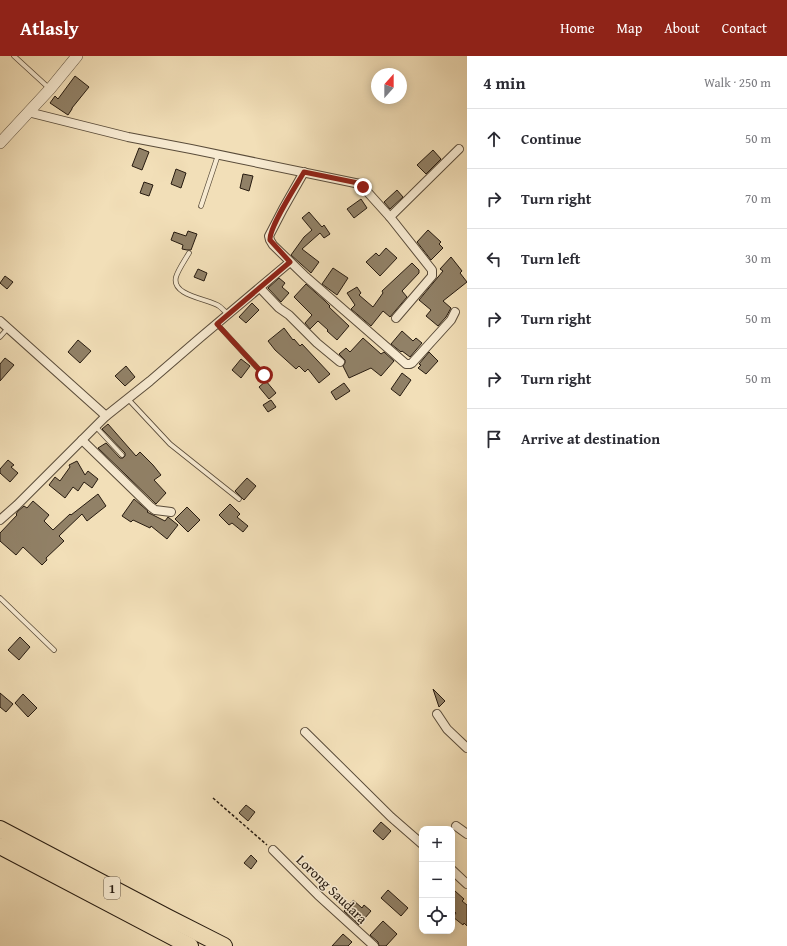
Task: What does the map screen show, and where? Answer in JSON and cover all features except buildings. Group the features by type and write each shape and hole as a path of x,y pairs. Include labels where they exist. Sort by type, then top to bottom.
{"highway":[{"name":"1","path":"0,829 224,946"},
{"name":"1","path":"0,846 190,946"}],"street":[{"path":"0,143 50,89 77,56"},
{"path":"28,112 128,137 360,184 432,270 432,276 396,318"},
{"path":"390,218 460,149"},
{"path":"304,172 274,224 269,236 270,240 290,262 406,364 412,363 451,320 455,312"},
{"path":"0,520 106,416 150,381 290,262"},
{"path":"260,288 279,308 289,315 317,343 340,362"},
{"path":"0,321 106,416"},
{"path":"82,440 154,510 171,512"},
{"path":"437,714 447,729 467,748"},
{"path":"305,732 391,817 419,841"},
{"path":"456,826 467,834"},
{"name":"Lorong Saudara","path":"273,850 318,895 374,946"},
{"path":"455,873 467,884"}],"lane":[{"path":"14,56 50,89"},
{"path":"201,206 218,155"},
{"path":"189,253 176,276 175,282 177,286 180,290 188,294 219,306 228,314"},
{"path":"217,324 264,375"},
{"path":"0,337 8,328"},
{"path":"128,399 170,444 238,499"},
{"path":"96,426 122,455"},
{"path":"0,598 54,650"}],"path":[{"path":"213,798 273,850"}],"route":[{"path":"264,375 217,324 290,262 273,244 269,236 274,224 304,172 358,183 363,187"}]}
